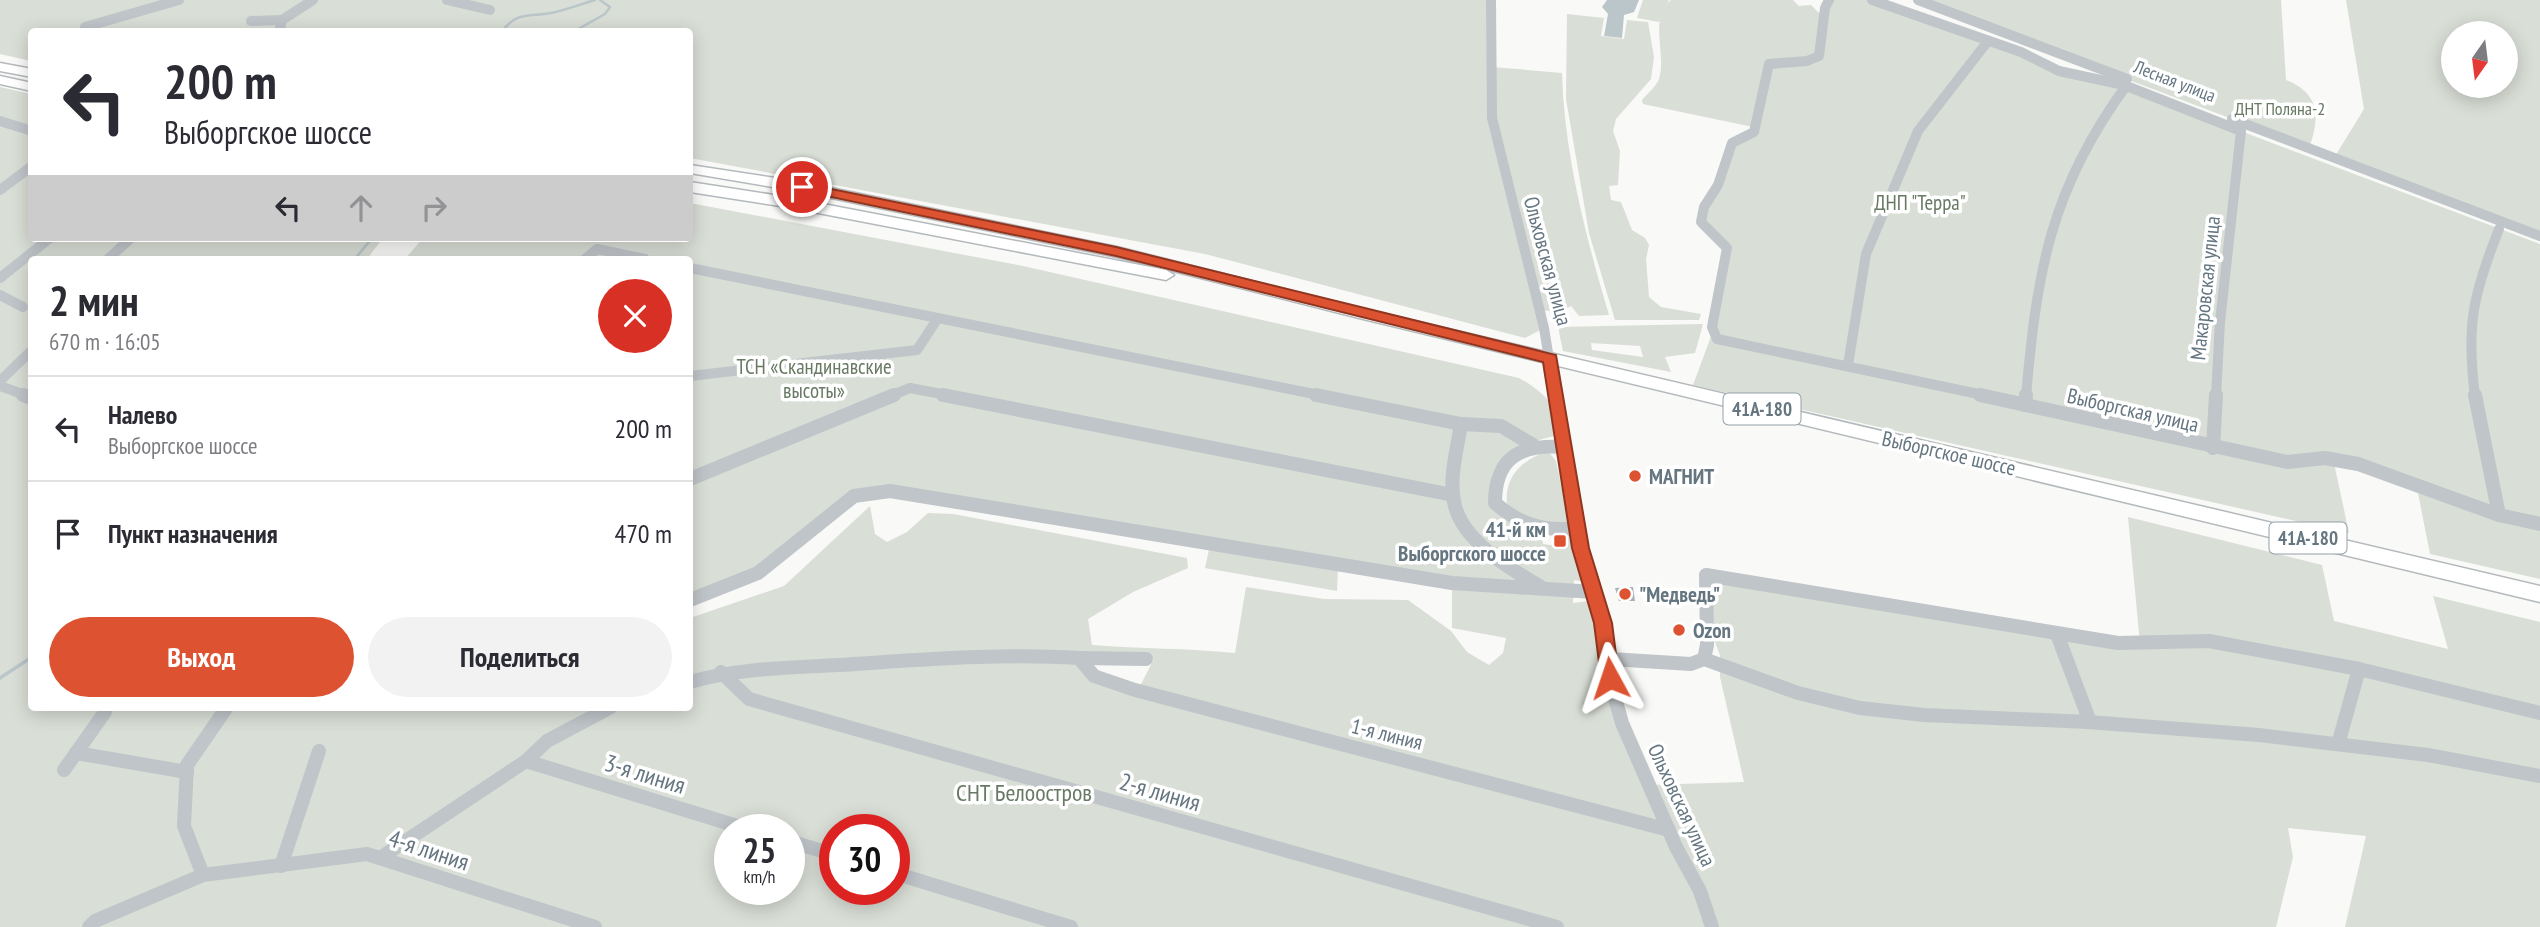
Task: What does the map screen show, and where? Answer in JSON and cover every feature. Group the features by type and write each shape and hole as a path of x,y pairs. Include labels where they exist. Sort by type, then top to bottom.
{"main road":[{"path":"0,67 28,72"},
{"path":"0,80 28,86"},
{"name":"Выборгское шоссе","path":"693,169 802,187 1077,243 1232,278 1359,313 2540,594"},
{"name":"Выборгское шоссе","path":"693,187 787,202 1359,313"}],"street":[{"path":"85,27 179,0"},
{"path":"251,21 282,20 313,0"},
{"path":"447,0 490,10"},
{"name":"Ольховская улица","path":"1491,0 1492,118 1550,358 1578,528 1609,659 1610,678 1622,723 1669,831 1700,891 1712,927"},
{"name":"Выборгская улица","path":"1829,0 1825,8 1819,56 1811,62 1775,61 1769,64 1754,132 1732,143 1718,186 1704,207 1701,222 1727,248 1712,327 1717,339 1848,365 2213,448 2287,461 2325,458 2358,464 2499,514 2540,524"},
{"path":"1872,0 2021,52 2059,71 2126,86 2105,112 2054,220 2037,288 2025,405"},
{"name":"Лесная улица","path":"1918,0 2540,236"},
{"path":"280,28 282,20"},
{"path":"1848,365 1866,254 1918,131 1988,41"},
{"name":"Макаровская улица","path":"2126,86 2241,131 2220,322 2213,448"},
{"path":"0,121 28,130"},
{"path":"0,190 28,169"},
{"path":"2390,188 2540,244"},
{"path":"2499,229 2476,289 2472,345 2477,408 2499,514"},
{"path":"0,278 45,242"},
{"path":"111,256 127,242"},
{"path":"589,256 597,249 631,256"},
{"path":"693,269 936,321 1461,424 1501,426 1533,445 1563,447"},
{"path":"0,295 23,307"},
{"path":"693,376 917,350 936,321"},
{"path":"28,354 0,384 28,396"},
{"path":"693,478 911,388 1454,495"},
{"path":"1461,424 1455,509 1472,534 1541,587"},
{"path":"1533,445 1513,454 1497,474 1495,503 1510,518 1528,527 1559,531 1578,528"},
{"path":"693,599 758,573 854,496 890,491 1452,583 1506,589 1541,587 1594,592"},
{"path":"1704,659 1707,645 1706,575 2118,643 2210,640 2359,669 2540,713"},
{"path":"2057,634 2090,722"},
{"path":"693,681 721,672 987,656 1146,659"},
{"name":"1-я линия","path":"1079,658 1094,676 1135,690 1591,807 1669,831"},
{"path":"1609,659 1691,664 1704,659 1828,702 1876,711 2090,722 2339,741 2470,761 2540,776"},
{"path":"2339,741 2359,669"},
{"name":"2-я линия","path":"721,672 749,699 1557,927"},
{"path":"203,875 184,826 187,765 224,711"},
{"path":"380,858 526,761 547,741 603,711"},
{"path":"64,770 105,712"},
{"path":"281,866 319,751"},
{"path":"76,753 187,772"},
{"name":"3-я линия","path":"526,761 714,819"},
{"name":"4-я линия","path":"92,924 203,875 367,854 595,927"},
{"path":"910,878 1071,927"},
{"path":"92,924 112,927"}],"green space":[{"path":"0,0 1491,0 1493,67 1562,73 1567,134 1578,195 1609,315 1579,316 1571,306 1563,310 1541,311 1544,328 1525,338 1205,254 693,159 693,28 28,28 28,60 0,54"},
{"path":"1643,0 1669,0 1659,22 1637,18"},
{"name":"ДНП \"Терра\"","path":"1671,0 1793,0 1799,6 1811,5 1819,13 1829,0 1872,0 2230,127 2540,244 2540,579 2430,554 2417,488 2334,463 2349,533 1693,385 1713,331 1727,248 1701,222 1732,143 1753,127 1643,104 1642,100 1659,79 1659,27 1664,8"},
{"name":"ДНТ Поляна-2","path":"1917,0 2281,0 2286,80 2297,85 2311,99 2316,117 2313,137 2309,148"},
{"path":"2346,0 2540,0 2540,236 2334,158 2364,109"},
{"path":"1567,14 1604,18 1601,36 1624,39 1627,20 1648,22 1654,57 1651,79 1616,119 1613,131 1620,151 1618,185 1609,186 1611,200 1621,202 1632,230 1645,238 1649,245 1646,259 1649,297 1661,307 1701,314 1699,320 1615,320 1589,233 1566,99"},
{"path":"0,87 28,93 28,242 380,242 369,256 28,256 28,711 693,711 693,617 784,586 870,506 875,534 887,542 907,532 928,513 953,514 1187,558 1188,568 1133,592 1088,619 1092,645 1235,653 1246,587 1324,599 1408,600 1451,631 1467,652 1489,665 1503,653 1506,638 1452,628 1452,583 1338,565 1337,591 1205,568 1210,545 870,492 758,573 693,599 693,256 408,256 420,242 693,242 693,204 1023,266 1519,378 1548,401 1556,417 1557,426 1554,436 1515,449 1498,464 1492,475 1491,504 1541,530 1543,544 1564,547 1564,532 1571,533 1585,582 1574,580 1573,603 1589,601 1597,625 1602,666 1595,667 1599,676 1606,675 1647,785 1744,782 1720,677 1720,655 1705,617 1706,575 2140,643 2128,517 2322,565 2334,621 2448,649 2433,596 2540,622 2540,927 2345,927 2366,836 2288,828 2293,857 2276,927 0,927","holes":["1077,658 1154,659 1138,690 1094,676"]},
{"path":"1703,324 1695,353 1665,357 1671,372 1563,351 1558,327","holes":["1591,343 1640,346 1643,357 1592,350"]},
{"path":"1548,451 1556,461 1569,523 1530,525 1507,504 1508,485 1523,464"}],"shaded area":[{"path":"1607,0 1639,0 1634,12 1624,15 1622,38 1604,36 1608,14 1602,7"}],"building":[{"name":"\"Медведь\"","path":"1633,587 1635,601 1619,601 1615,588"}],"waterway":[{"path":"505,28 512,21 524,16 557,12 595,0"},
{"path":"580,28 605,14 610,7 600,0"},
{"path":"357,256 369,242"},
{"path":"0,678 28,660"}],"place":[{"name":"МАГНИТ","path":"1635,476"},
{"name":"41-й км Выборгского шоссе","path":"1560,541"},
{"name":"\"Медведь\"","path":"1625,594"},
{"name":"Ozon","path":"1679,630"}],"route":[{"path":"802,187 931,212 1232,278 1359,313 1550,358 1581,548 1603,623 1610,678"}],"park label":[{"name":"ТСН «Скандинавские высоты»","path":"814,378"},
{"name":"СНТ Белоостров","path":"1024,792"}]}
